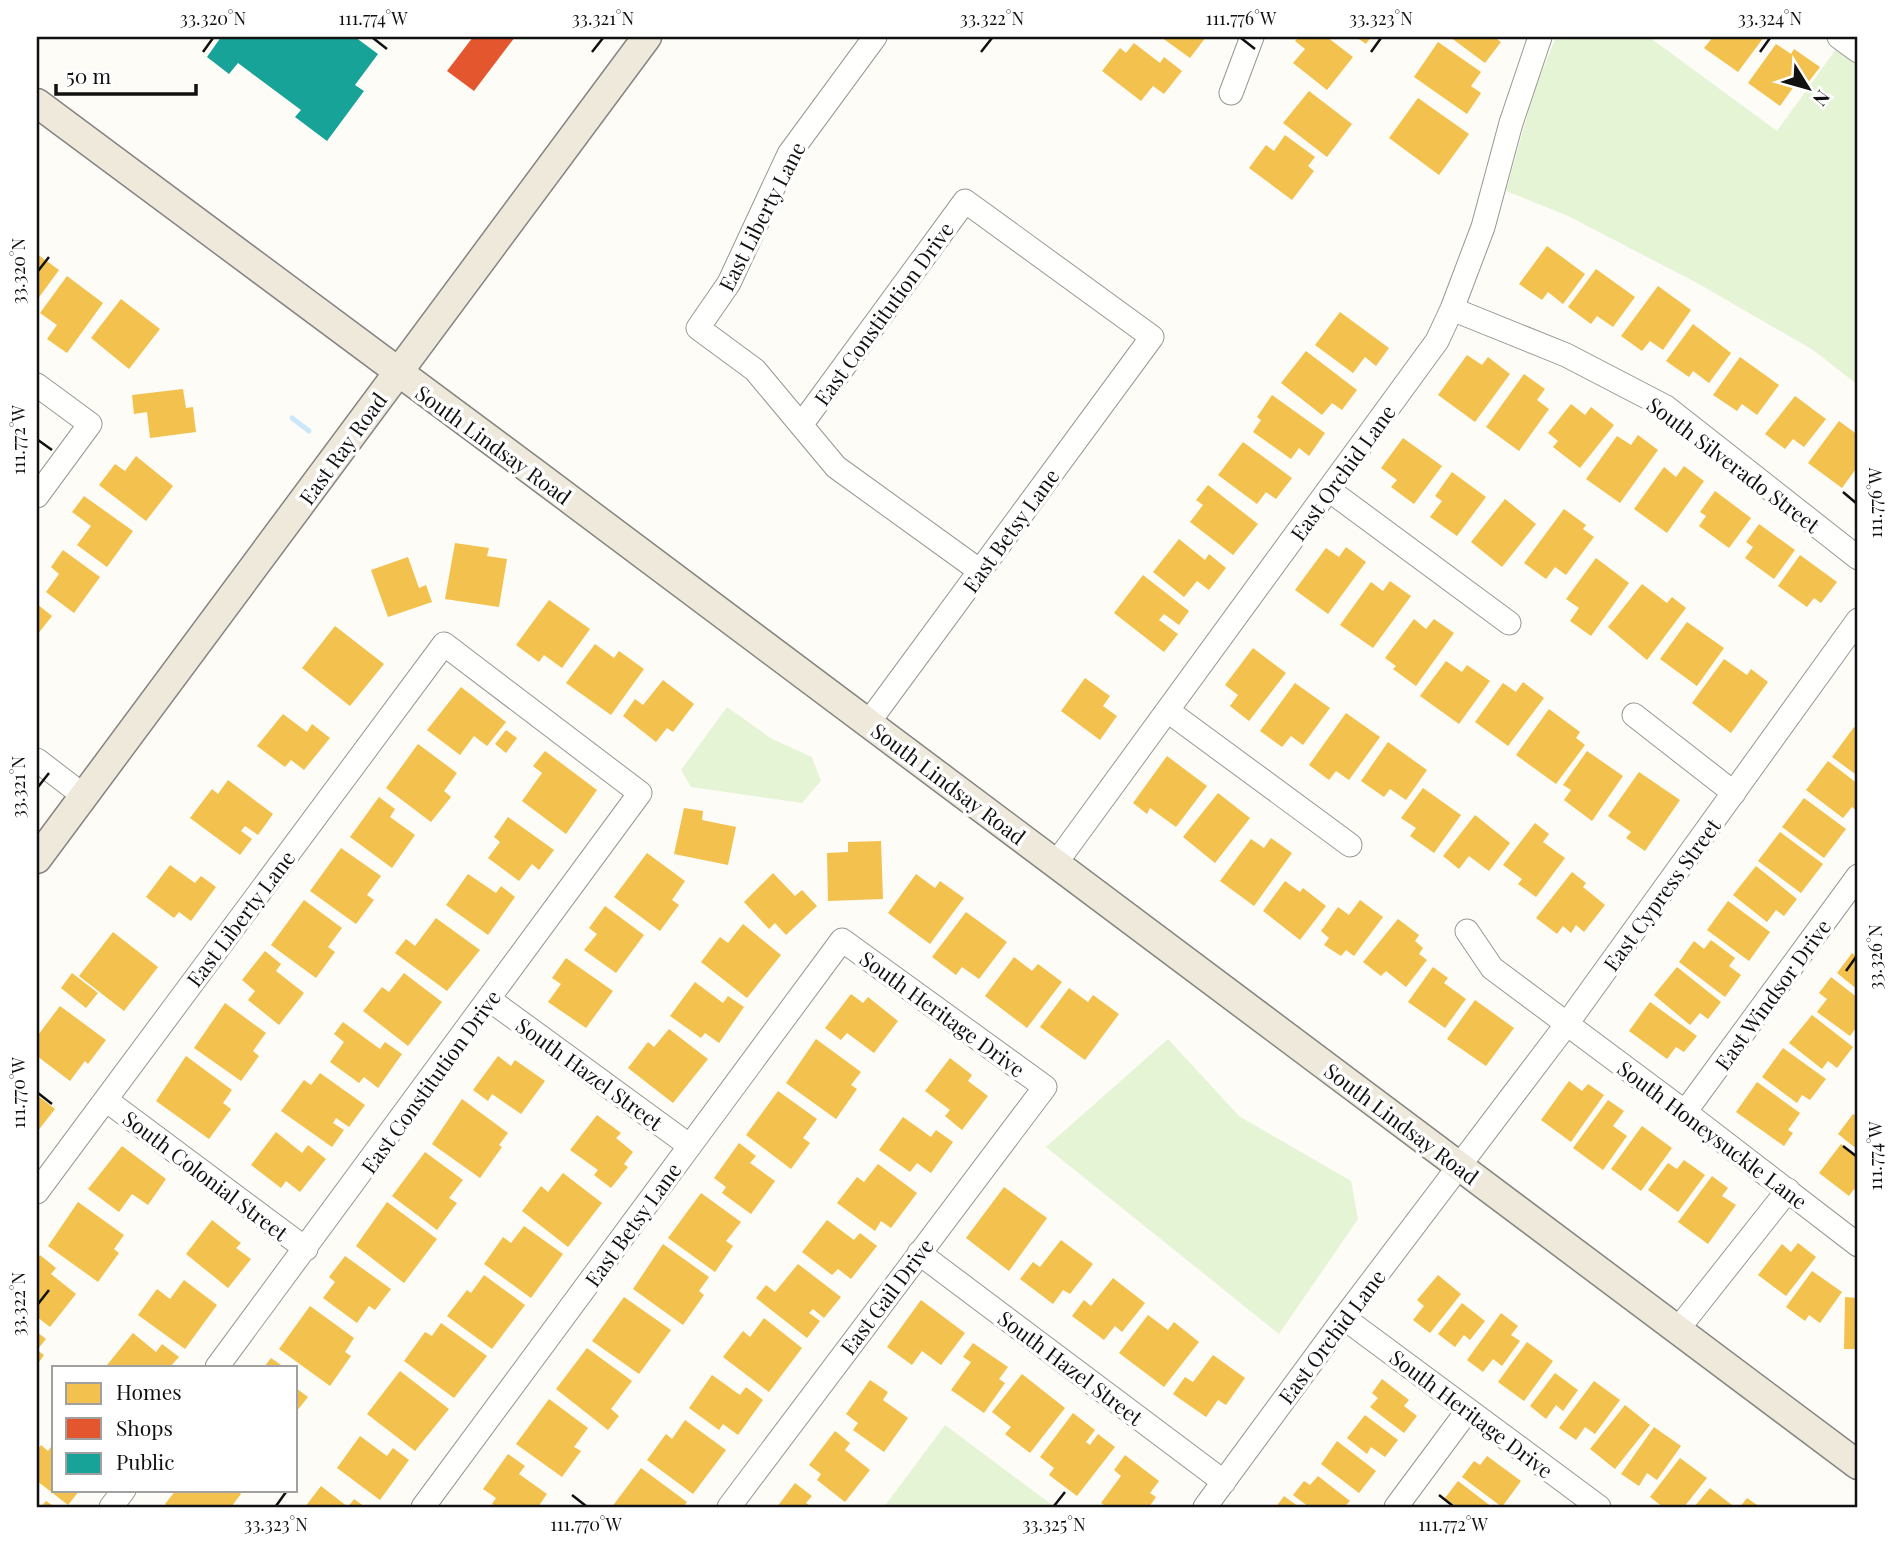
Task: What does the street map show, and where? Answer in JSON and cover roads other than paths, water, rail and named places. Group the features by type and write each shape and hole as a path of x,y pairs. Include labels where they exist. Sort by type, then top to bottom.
{"main road":[{"name":"East Ray Road","path":"37,859 647,37"},
{"name":"South Lindsay Road","path":"37,103 1858,1465"}],"street":[{"name":"East Liberty Lane","path":"801,425 755,370 698,328 729,283 789,154 875,37"},
{"path":"1231,93 1252,37"},
{"name":"East Orchid Lane","path":"1056,863 1437,341 1483,228 1511,123 1540,37"},
{"path":"1839,37 1858,51"},
{"name":"East Betsy Lane","path":"868,723 1152,337 965,201"},
{"name":"East Constitution Drive","path":"801,425 965,201"},
{"name":"South Silverado Street","path":"1452,309 1566,355 1665,407 1858,558"},
{"path":"37,385 90,425 37,496"},
{"path":"801,425 836,467 980,570"},
{"path":"1329,490 1509,623"},
{"name":"East Cypress Street","path":"1460,1166 1566,1025 1858,620"},
{"name":"East Liberty Lane","path":"37,1192 444,644"},
{"name":"East Constitution Drive","path":"218,1366 306,1250 640,793 444,644"},
{"path":"1168,711 1350,845"},
{"path":"1634,715 1734,793"},
{"path":"37,761 84,796"},
{"name":"East Windsor Drive","path":"1685,1112 1858,876"},
{"name":"South Honeysuckle Lane","path":"1467,931 1492,968 1858,1245"},
{"name":"East Betsy Lane","path":"431,1504 842,940"},
{"name":"South Heritage Drive","path":"842,940 1045,1087"},
{"name":"South Hazel Street","path":"489,1000 690,1146"},
{"name":"East Gail Drive","path":"729,1507 1045,1087"},
{"name":"South Colonial Street","path":"106,1100 306,1250"},
{"name":"East Orchid Lane","path":"1205,1507 1460,1166"},
{"path":"1678,1329 1788,1190"},
{"name":"South Hazel Street","path":"919,1253 1224,1482"},
{"name":"South Heritage Drive","path":"1344,1318 1599,1507"},
{"path":"1396,1507 1468,1410"}],"waterway":[{"path":"292,418 309,431"}]}
